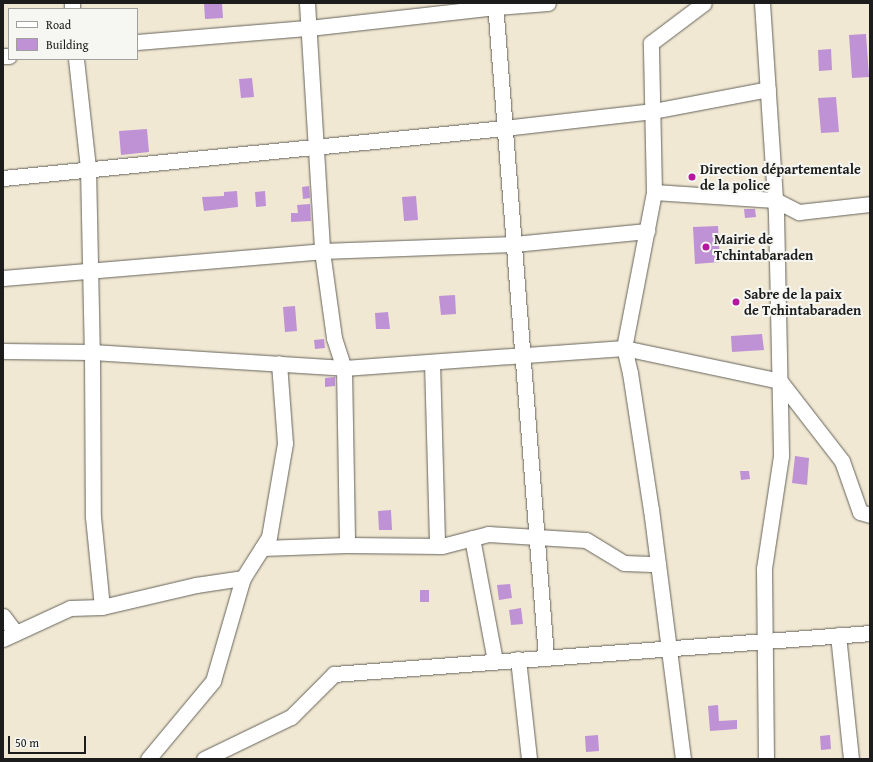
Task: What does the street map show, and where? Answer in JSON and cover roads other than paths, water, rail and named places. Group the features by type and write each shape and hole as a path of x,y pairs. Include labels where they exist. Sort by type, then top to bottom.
{"street":[{"path":"307,3 322,251 334,338 344,368 348,545"},
{"path":"138,42 308,28 496,5 548,3"},
{"path":"683,759 658,564 634,396 624,348 654,192 652,43 704,3"},
{"path":"762,3 775,200 781,456 764,569 766,759"},
{"path":"496,5 504,128 546,657"},
{"path":"76,60 88,168 92,352 93,517 102,607"},
{"path":"3,178 88,168 504,128 653,110 768,89"},
{"path":"654,192 775,200 799,212 870,204"},
{"path":"3,278 322,251 514,244 647,231"},
{"path":"3,351 92,352 279,362 344,368 624,348 780,381 842,461 860,512 870,515"},
{"path":"148,759 213,681 243,578 269,537 285,444 279,362"},
{"path":"432,362 437,546"},
{"path":"262,548 348,545 437,546 488,534 586,540 624,563 658,564"},
{"path":"472,538 495,661"},
{"path":"3,616 9,636 70,608 102,607 196,585 243,578"},
{"path":"204,759 291,717 334,674 870,633"},
{"path":"838,635 851,759"},
{"path":"518,659 528,759"}],"place":[{"name":"Direction départementale de la police","path":"692,177"},
{"name":"Mairie de Tchintabaraden","path":"706,247"},
{"name":"Sabre de la paix de Tchintabaraden","path":"736,302"}]}
